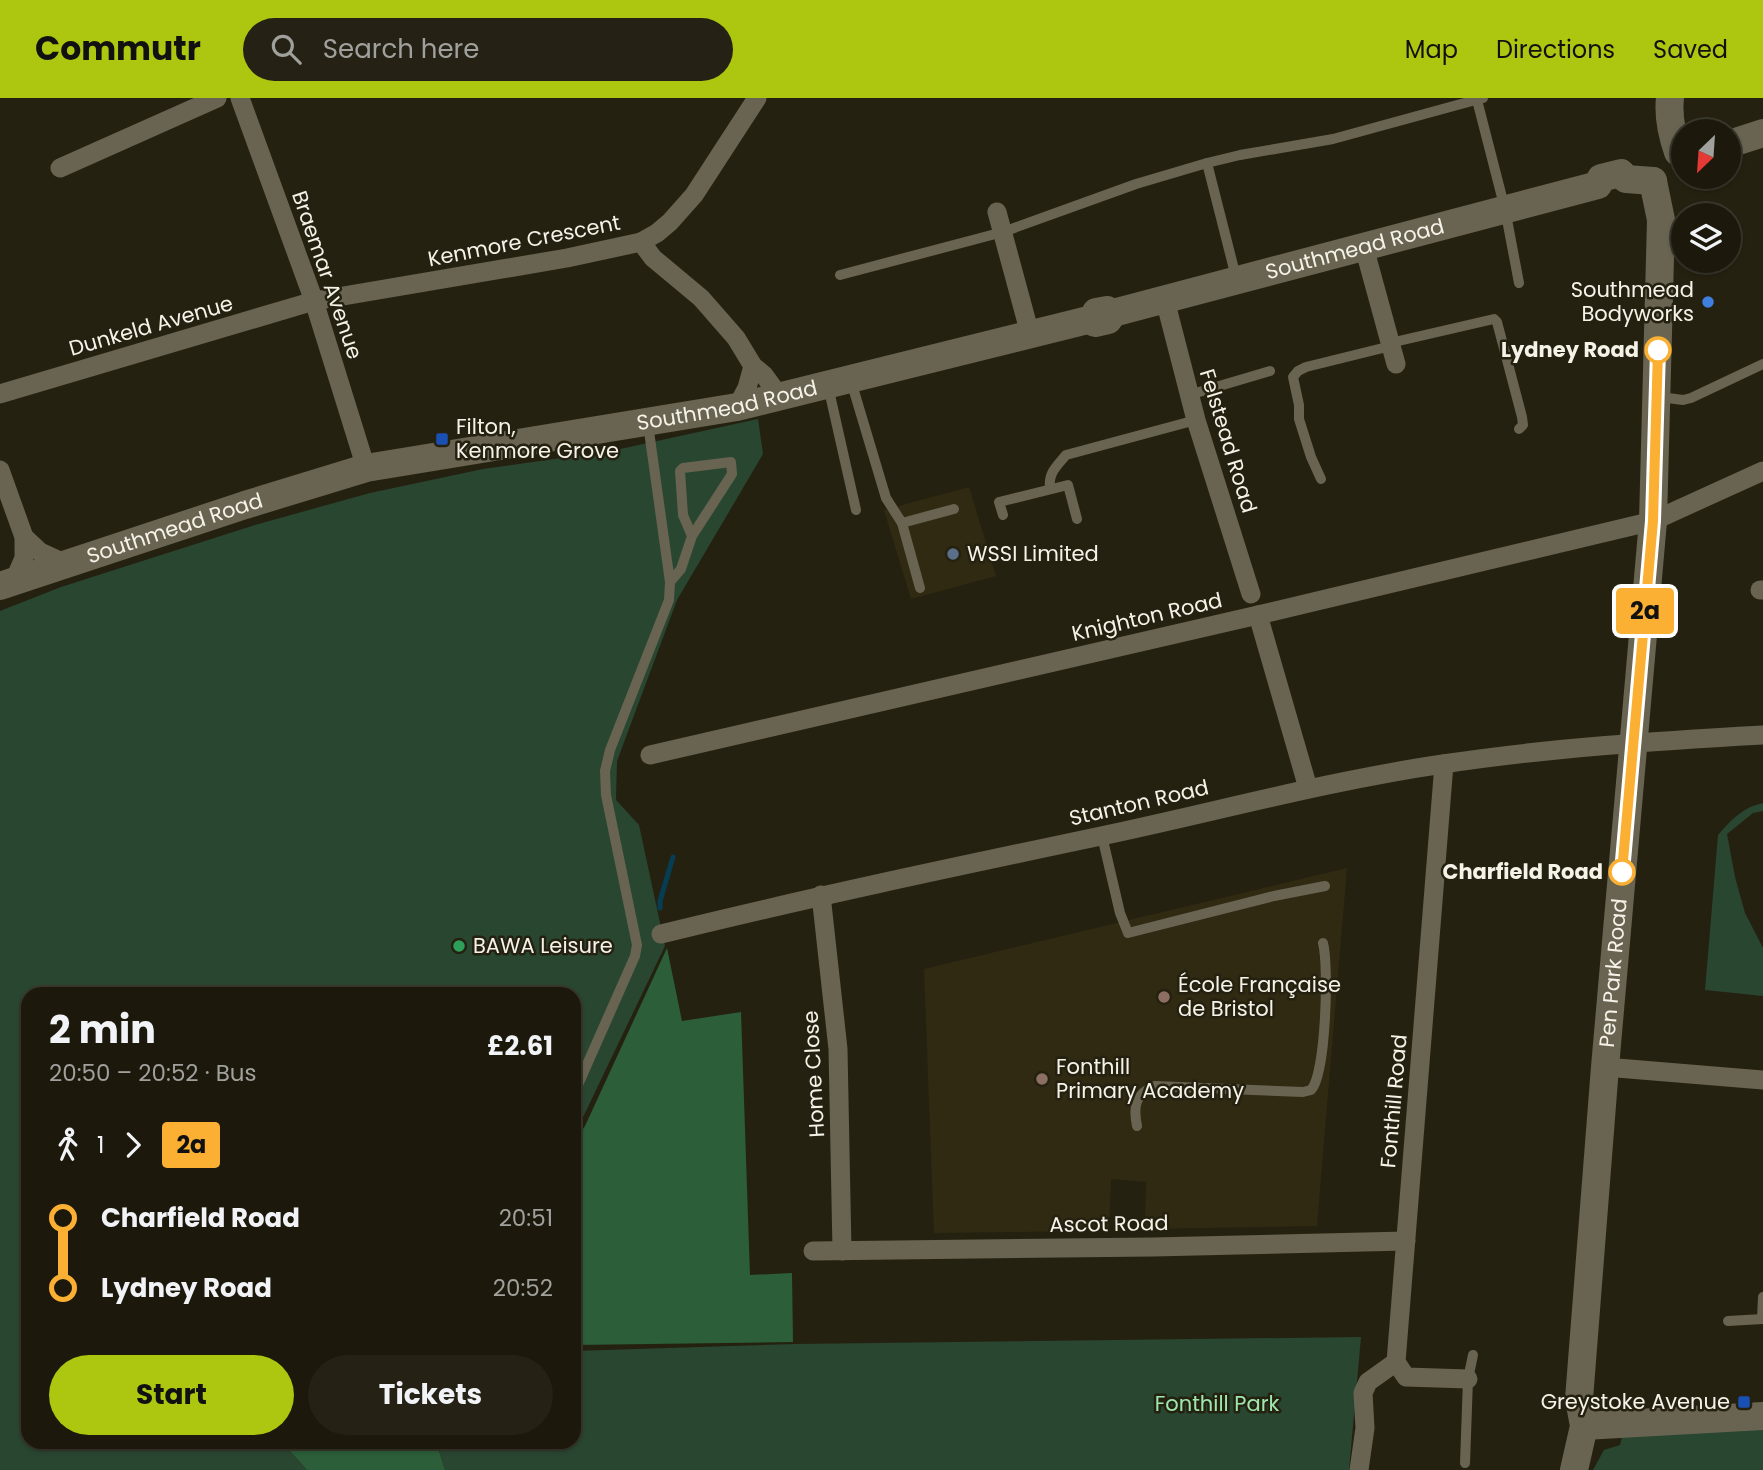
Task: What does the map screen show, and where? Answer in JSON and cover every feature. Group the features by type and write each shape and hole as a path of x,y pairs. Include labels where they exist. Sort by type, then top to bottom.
{"main road":[{"path":"1670,98 1671,122"},
{"path":"1741,141 1763,133"},
{"path":"1639,180 1671,159"},
{"name":"Southmead Road","path":"7,584 366,468 737,407 1165,300 1598,185 1604,189 1613,188 1639,180"},
{"name":"Pen Park Road","path":"1574,1470 1584,1426 1579,1399 1653,521 1661,220 1639,180"},
{"path":"1584,1426 1763,1416"}],"street":[{"path":"60,168 217,98"},
{"name":"Braemar Avenue","path":"240,98 314,301 366,468"},
{"name":"Kenmore Crescent","path":"314,301 567,258 641,242 670,222 694,195 757,98"},
{"path":"997,212 1030,334"},
{"path":"641,242 653,258 701,298 780,397"},
{"path":"1364,247 1392,351"},
{"name":"Felstead Road","path":"1165,300 1196,420 1251,594"},
{"name":"Dunkeld Avenue","path":"0,394 314,301"},
{"path":"737,407 747,388 753,366"},
{"path":"0,470 24,537 24,558 7,584"},
{"path":"1653,521 1763,471"},
{"name":"Knighton Road","path":"650,755 1653,521"},
{"path":"24,537 40,552 66,564"},
{"path":"1258,615 1308,788"},
{"path":"1633,743 1763,734"},
{"name":"Stanton Road","path":"661,934 821,895 1102,836 1308,788 1444,764 1633,743"},
{"name":"Fonthill Road","path":"1396,1362 1444,764"},
{"name":"Home Close","path":"821,895 838,1049 842,1251"},
{"path":"1605,1067 1763,1080"},
{"name":"Ascot Road","path":"813,1251 1406,1241"},
{"path":"1359,1470 1365,1429 1363,1393 1368,1382 1396,1362 1406,1377 1468,1380"}],"lane":[{"path":"840,275 1003,232 1136,184 1207,163 1333,139 1480,99 1519,283"},
{"path":"1207,163 1237,281"},
{"path":"1321,479 1299,419 1293,377 1298,371 1392,351 1494,319 1522,417 1523,425 1519,429"},
{"path":"1657,396 1683,400 1691,398 1763,364"},
{"path":"1189,395 1270,371"},
{"path":"839,383 856,510"},
{"path":"839,383 886,498 902,523 920,589"},
{"path":"581,1078 635,956 637,945 606,794 605,771 610,750 669,600 670,582 648,420"},
{"path":"1051,489 1049,479 1053,469 1066,456 1196,420"},
{"path":"670,582 681,569 692,536 732,474 731,462 683,468 680,471 683,515 692,536"},
{"path":"1003,515 999,502 1068,485 1077,519"},
{"path":"902,523 954,509"},
{"path":"1102,836 1120,913 1128,933 1325,886"},
{"path":"1137,1126 1135,1113 1138,1097 1155,1086 1303,1092 1311,1090 1318,1079 1322,1048 1327,958 1324,943"},
{"path":"1728,1321 1762,1319 1763,1297"},
{"path":"1465,1463 1468,1380 1473,1355"}],"shaded area":[{"path":"969,487 996,576 911,599 884,510"},
{"name":"Fonthill Primary Academy","path":"1347,868 1317,1226 1145,1229 1146,1182 1111,1179 1109,1231 934,1233 924,969"}],"green space":[{"name":"BAWA Leisure","path":"758,419 763,454 677,600 617,761 616,800 639,825 665,946 581,1121 581,987 21,987 21,1449 288,1449 307,1470 0,1470 0,611 61,587 255,525 370,493 483,469 611,451"},
{"path":"1763,803 1763,811 1753,813 1727,834 1745,913 1763,948 1763,996 1705,990 1718,835 1743,811"},
{"path":"667,948 682,1021 741,1012 750,1275 792,1273 793,1342 581,1345 581,1132"},
{"name":"Fonthill Park","path":"1361,1337 1349,1470 445,1470 438,1449 581,1449 581,1351 796,1344"},
{"path":"1763,1426 1763,1470 1593,1470 1604,1450 1620,1445 1622,1437"},
{"path":"288,1449 438,1449 445,1470 307,1470"}],"waterway":[{"path":"660,908 673,857"}],"bus line":[{"name":"2a","path":"1622,872 1653,521 1658,350"}],"place":[{"name":"Southmead Bodyworks","path":"1708,302"},
{"name":"Lydney Road","path":"1658,350"},
{"name":"Filton, Kenmore Grove","path":"442,439"},
{"name":"WSSI Limited","path":"953,554"},
{"name":"Charfield Road","path":"1622,872"},
{"name":"BAWA Leisure","path":"459,946"},
{"name":"École Française de Bristol","path":"1164,997"},
{"name":"Fonthill Primary Academy","path":"1042,1079"},
{"name":"Greystoke Avenue","path":"1744,1402"}]}
